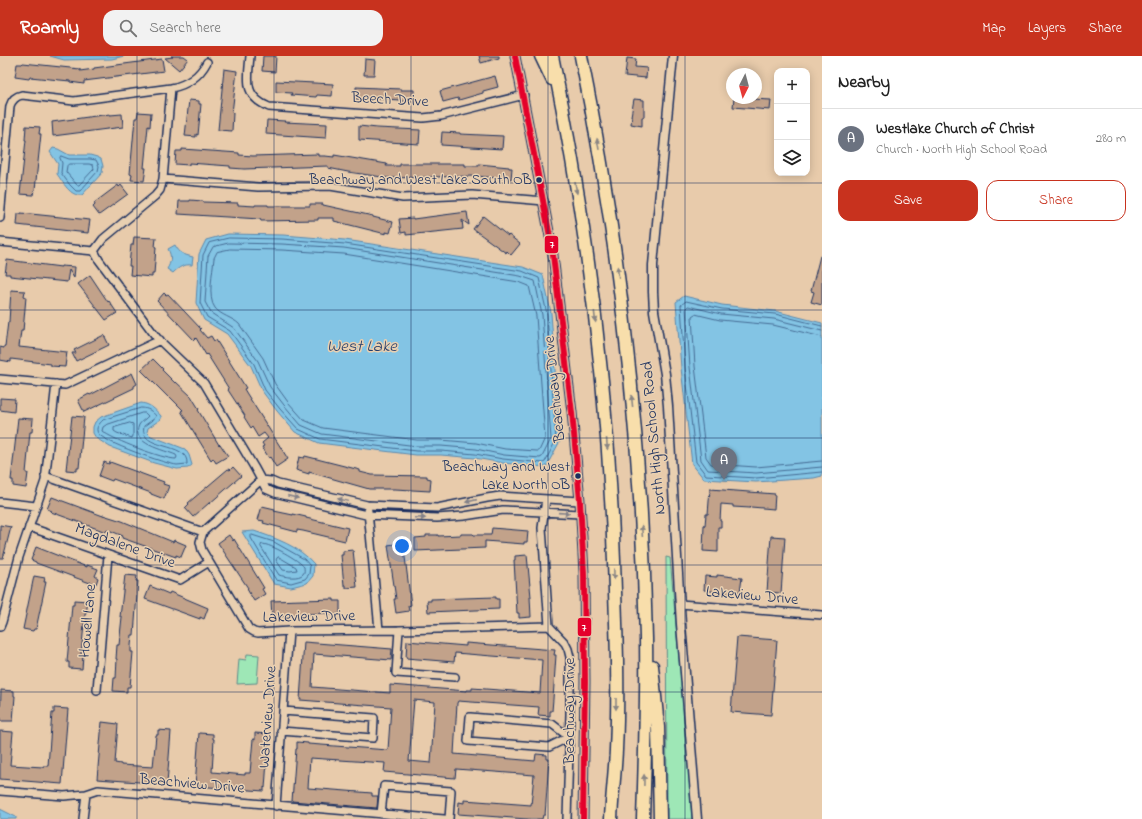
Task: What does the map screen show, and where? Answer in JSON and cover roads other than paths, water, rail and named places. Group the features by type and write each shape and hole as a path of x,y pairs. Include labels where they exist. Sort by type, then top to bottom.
{"highway":[{"path":"541,56 560,95"},
{"path":"552,56 581,214 600,365 607,439 612,514 616,619 616,750 611,819"},
{"path":"581,56 611,222 634,414 644,570 658,727 660,819"},
{"path":"587,56 593,117"},
{"path":"643,819 646,640 644,570"},
{"path":"603,819 616,750"}],"street":[{"name":"Beech Drive","path":"250,56 248,84 251,93 261,104 269,107 423,118 441,116 524,96"},
{"name":"Beachway Drive","path":"515,56 524,96 552,247 572,412 580,501 584,573 585,682 583,819"},
{"name":"North High School Road","path":"673,56 652,277 654,311 662,352 667,399 680,604 697,819"},
{"path":"0,218 10,106 15,98 22,95 74,101 178,87 189,82 198,75 207,62"},
{"path":"94,251 103,239 156,195 162,186 171,88"},
{"path":"163,179 258,186 330,186 404,198 472,195 544,201"},
{"path":"0,242 94,251"},
{"path":"94,251 99,260 160,340 204,383 266,490 368,515 437,518 464,516 503,510 580,514"},
{"path":"0,379 65,385 160,340"},
{"path":"0,627 19,557 45,482 56,384"},
{"path":"45,476 202,532 260,480 271,481 278,484 367,505 436,508 495,496 518,496 580,501"},
{"path":"546,499 542,528 549,626"},
{"path":"0,502 36,506"},
{"path":"367,505 379,630"},
{"name":"Magdalene Drive","path":"29,526 180,580 209,562"},
{"name":"Lakeview Drive","path":"202,532 200,546 251,631 258,633 289,631 549,626"},
{"name":"Howell Lane","path":"97,690 108,555"},
{"name":"Lakeview Drive","path":"680,604 822,615"},
{"name":"Beachway Drive","path":"549,626 565,643 570,657 567,819"},
{"path":"400,630 396,673 455,677"},
{"name":"Waterview Drive","path":"276,806 289,631"},
{"path":"281,731 373,738 374,718 283,711"},
{"path":"470,718 552,724 569,737 549,747 468,741 470,718"},
{"path":"382,814 384,786 451,791 449,819"},
{"name":"Beachview Drive","path":"0,791 64,796 86,794 98,790 444,819"},
{"path":"83,819 86,794"}],"water":[{"path":"50,56 124,56 112,59 64,60"},
{"path":"53,148 69,155 90,155 101,159 103,166 102,173 82,195 74,194 70,191 57,174 58,164 50,152"},
{"name":"West Lake","path":"228,234 283,235 345,240 523,267 543,275 551,313 560,441 546,467 503,463 475,458 441,455 416,455 319,443 295,432 262,391 251,366 227,334 204,320 196,303 199,254 206,240"},
{"path":"175,245 182,253 193,257 192,265 182,266 173,273 167,269 170,259 168,249"},
{"path":"684,296 722,305 775,311 822,323 822,476 814,478 756,482 704,479 692,464 681,368 676,302"},
{"path":"141,403 152,407 161,416 161,419 148,428 147,432 151,436 185,449 189,455 192,465 188,468 177,469 154,463 110,447 96,438 93,433 93,427 95,422 101,417"},
{"path":"254,531 294,547 308,558 314,564 313,576 307,583 291,587 274,584 242,532"},
{"path":"0,809 16,817 16,819 0,819"}],"place":[{"name":"Beachway and West Lake South OB","path":"539,180"},
{"name":"Beachway and West Lake North OB","path":"578,476"},
{"name":"Westlake Church of Christ","path":"724,480"}]}
